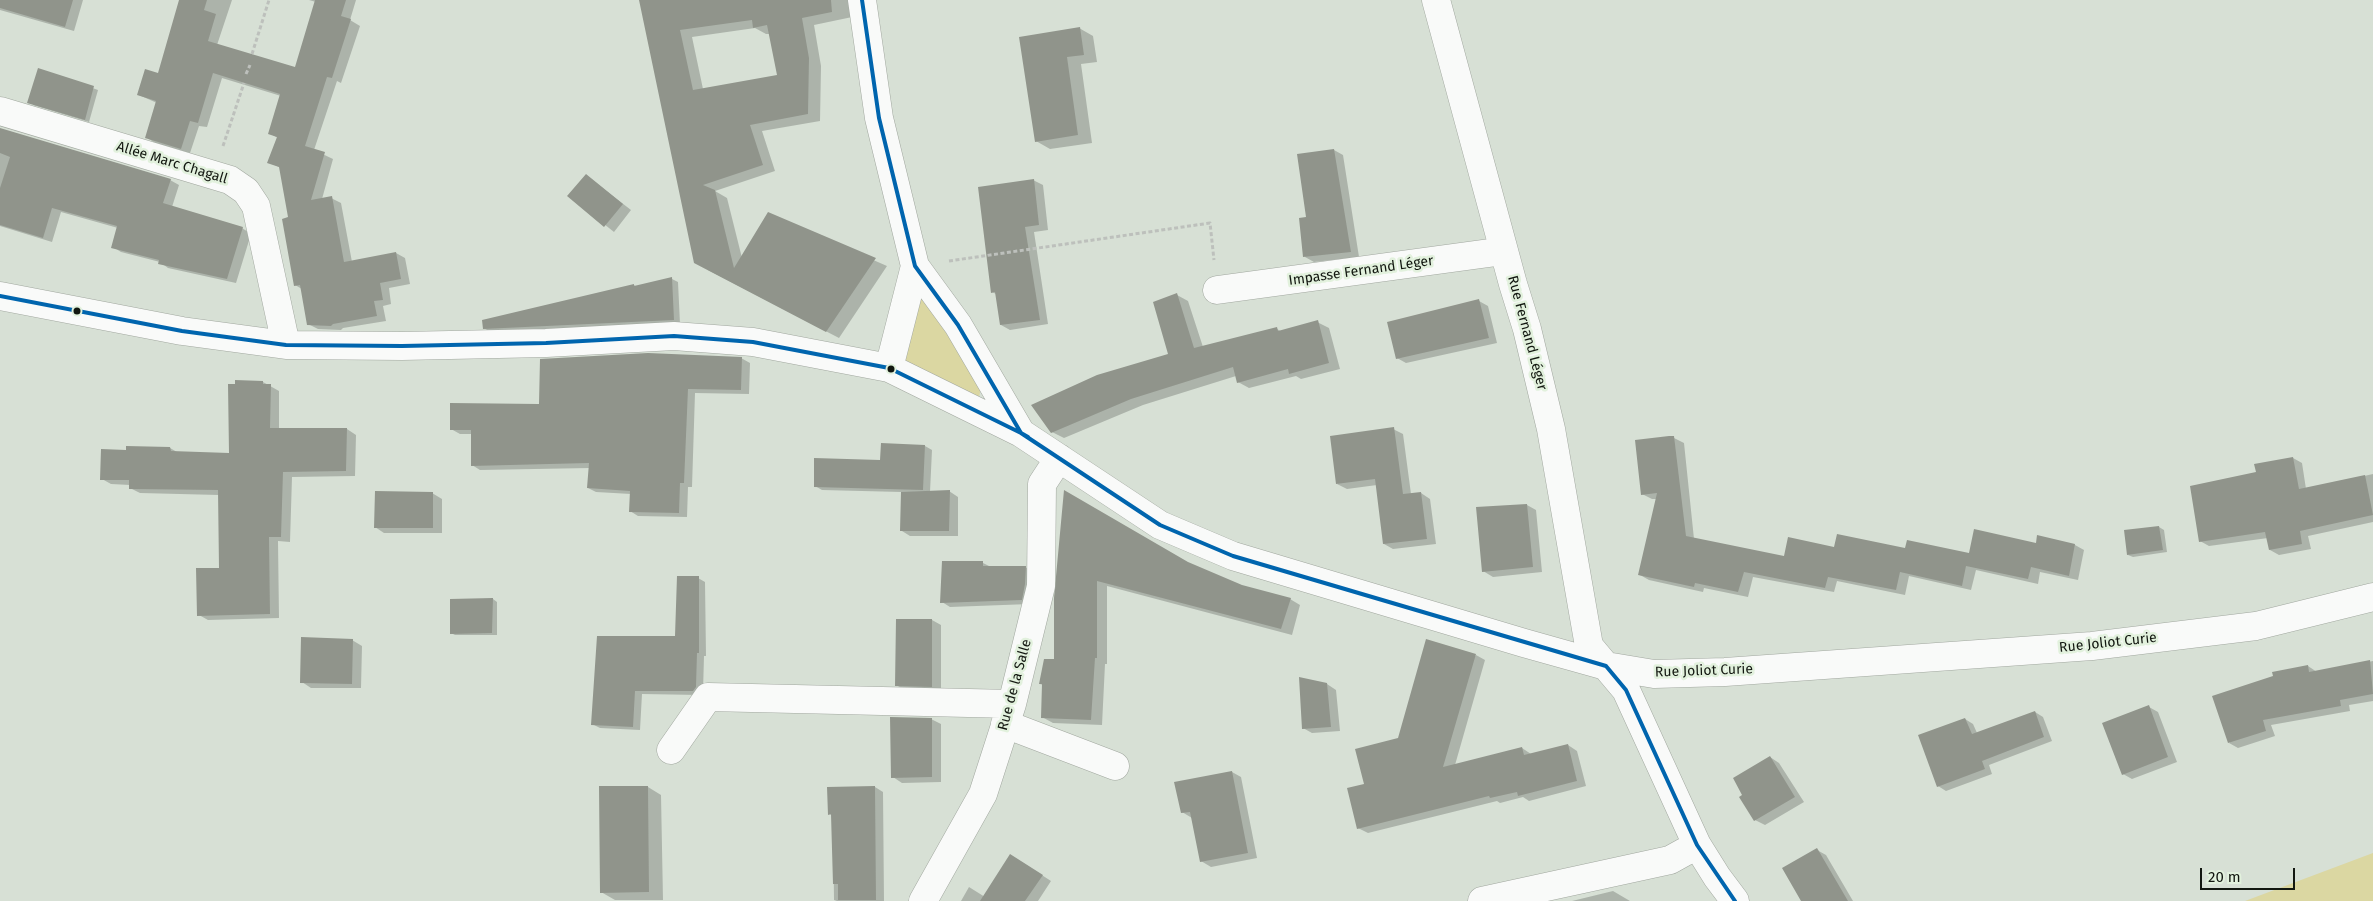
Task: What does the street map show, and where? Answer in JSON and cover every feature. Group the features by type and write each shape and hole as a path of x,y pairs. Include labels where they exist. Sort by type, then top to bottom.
{"street":[{"path":"862,0 879,118 915,266 958,325 1021,433"},
{"name":"Rue Fernand Léger","path":"1436,0 1527,329 1551,428 1589,646 1626,690 1697,845 1735,901"},
{"name":"Allée Marc Chagall","path":"0,111 214,175 238,185 246,191 256,206 286,345"},
{"name":"Impasse Fernand Léger","path":"1217,290 1504,251"},
{"path":"889,368 915,266"},
{"name":"Rue Joliot Curie","path":"0,296 182,331 286,345 537,344 674,336 753,342 889,368 1021,433 1160,525 1233,556 1606,666 1654,674 1725,672 2092,646 2256,626 2373,596"},
{"name":"Rue de la Salle","path":"923,901 983,794 1009,714 1041,586 1042,484 1059,458"},
{"path":"670,750 708,697 1009,714 1115,766"},
{"path":"1482,901 1670,860 1697,845"}],"path":[{"path":"252,54 269,0"},
{"path":"246,74 250,64"},
{"path":"214,175 244,83"},
{"path":"979,257 1210,223 1217,290"}],"shaded area":[{"path":"918,281 984,371 978,403 899,364"},
{"path":"2373,853 2373,901 2245,901"}],"building":[{"path":"0,0 73,0 65,27 0,8"},
{"path":"179,0 207,0 204,10 216,14 208,41 295,67 315,0 346,0 341,16 351,19 332,78 327,77 305,146 325,152 311,200 332,196 344,262 396,252 401,279 380,283 383,300 374,301 377,316 333,324 331,326 307,325 300,285 294,286 282,219 288,217 279,167 267,163 277,137 268,134 280,94 213,73 198,123 190,121 181,149 145,138 156,101 137,95 145,69 158,73"},
{"path":"639,0 831,0 832,12 802,18 809,58 808,114 750,125 763,165 703,185 715,190 734,268 768,212 876,258 826,332 694,263","holes":["752,20 753,28 767,25 777,75 693,90 680,30"]},
{"path":"1080,27 1084,55 1067,57 1078,135 1035,142 1019,37"},
{"path":"38,68 94,86 85,120 27,103"},
{"path":"0,128 171,179 163,203 243,227 227,279 158,264 159,260 111,248 117,226 52,208 43,238 0,225 0,188 10,157 0,153"},
{"path":"1334,149 1351,252 1303,257 1299,218 1306,217 1297,154"},
{"path":"586,174 623,204 604,227 567,196"},
{"path":"1034,179 1039,225 1025,227 1040,320 1000,325 995,292 991,293 978,187"},
{"path":"672,277 674,320 483,329 482,320 634,284 634,286"},
{"path":"1177,293 1194,348 1277,327 1278,331 1318,320 1329,363 1289,374 1288,369 1237,383 1233,367 1131,399 1051,433 1031,405 1097,375 1168,354 1153,302"},
{"path":"1479,299 1489,338 1396,359 1387,322"},
{"path":"648,353 742,357 741,390 688,389 684,483 680,483 679,513 629,512 630,491 587,488 589,463 471,466 471,430 450,430 450,403 539,404 540,359"},
{"path":"235,380 263,381 263,384 271,384 270,428 347,428 346,471 283,472 281,537 269,537 270,614 197,616 196,568 219,568 218,490 129,489 129,480 100,480 101,449 126,450 126,446 170,447 171,451 229,453 228,384 235,384"},
{"path":"1394,427 1403,494 1421,492 1427,539 1383,544 1375,479 1336,484 1330,436"},
{"path":"1674,436 1686,536 1784,556 1788,537 1834,547 1837,534 1905,548 1907,540 1969,553 1974,529 2036,543 2037,535 2075,544 2069,576 2031,567 2028,579 1966,566 1962,586 1900,572 1896,590 1828,577 1825,588 1744,572 1738,592 1695,583 1694,587 1638,575 1657,493 1641,495 1635,440"},
{"path":"881,443 925,445 923,490 814,487 814,458 880,460"},
{"path":"2293,457 2299,489 2365,475 2373,515 2300,531 2302,544 2269,550 2265,532 2199,542 2190,486 2256,472 2254,464"},
{"path":"950,490 949,531 900,531 901,492"},
{"path":"1064,490 1188,562 1242,585 1291,598 1281,629 1097,581 1097,658 1095,658 1091,720 1041,718 1042,684 1039,684 1044,659 1054,659 1054,598"},
{"path":"375,491 433,492 433,528 374,528"},
{"path":"1527,504 1533,567 1482,572 1476,507"},
{"path":"2159,526 2163,550 2127,555 2124,530"},
{"path":"942,561 983,561 983,566 1026,566 1022,600 940,603"},
{"path":"677,576 699,576 699,653 697,653 696,687 693,691 635,691 633,727 591,725 597,636 675,636"},
{"path":"493,598 492,633 450,634 450,599"},
{"path":"896,619 932,619 932,687 895,686"},
{"path":"301,637 353,639 352,684 300,683"},
{"path":"1426,639 1476,654 1443,767 1522,747 1524,755 1568,744 1577,781 1518,796 1517,792 1490,798 1489,796 1357,829 1347,788 1364,784 1355,749 1398,738"},
{"path":"2370,660 2373,694 2340,700 2341,706 2263,720 2266,731 2228,743 2212,696 2273,676 2272,672 2308,665 2309,672"},
{"path":"1299,677 1327,683 1331,727 1302,729"},
{"path":"2149,705 2168,757 2122,775 2102,723"},
{"path":"2035,711 2044,737 1982,761 1985,769 1937,787 1918,735 1965,718 1972,734"},
{"path":"890,717 932,718 932,777 891,778"},
{"path":"1770,756 1795,797 1754,821 1739,797 1742,795 1733,778"},
{"path":"1232,771 1248,853 1200,862 1190,812 1181,813 1174,782"},
{"path":"599,786 648,786 649,892 600,893"},
{"path":"875,786 876,900 838,900 838,884 833,884 831,814 828,815 827,787"},
{"path":"1817,848 1848,901 1801,901 1782,868"},
{"path":"1010,854 1043,875 1025,901 980,901"}],"transit line":[{"path":"862,0 879,118 915,266 958,325 1021,433 1028,437"},
{"path":"0,296 182,331 286,345 402,346 546,343 674,336 753,342 889,368 1021,433 1160,525 1233,556 1606,666"},
{"path":"1606,666 1626,690 1697,845 1735,901"}]}
